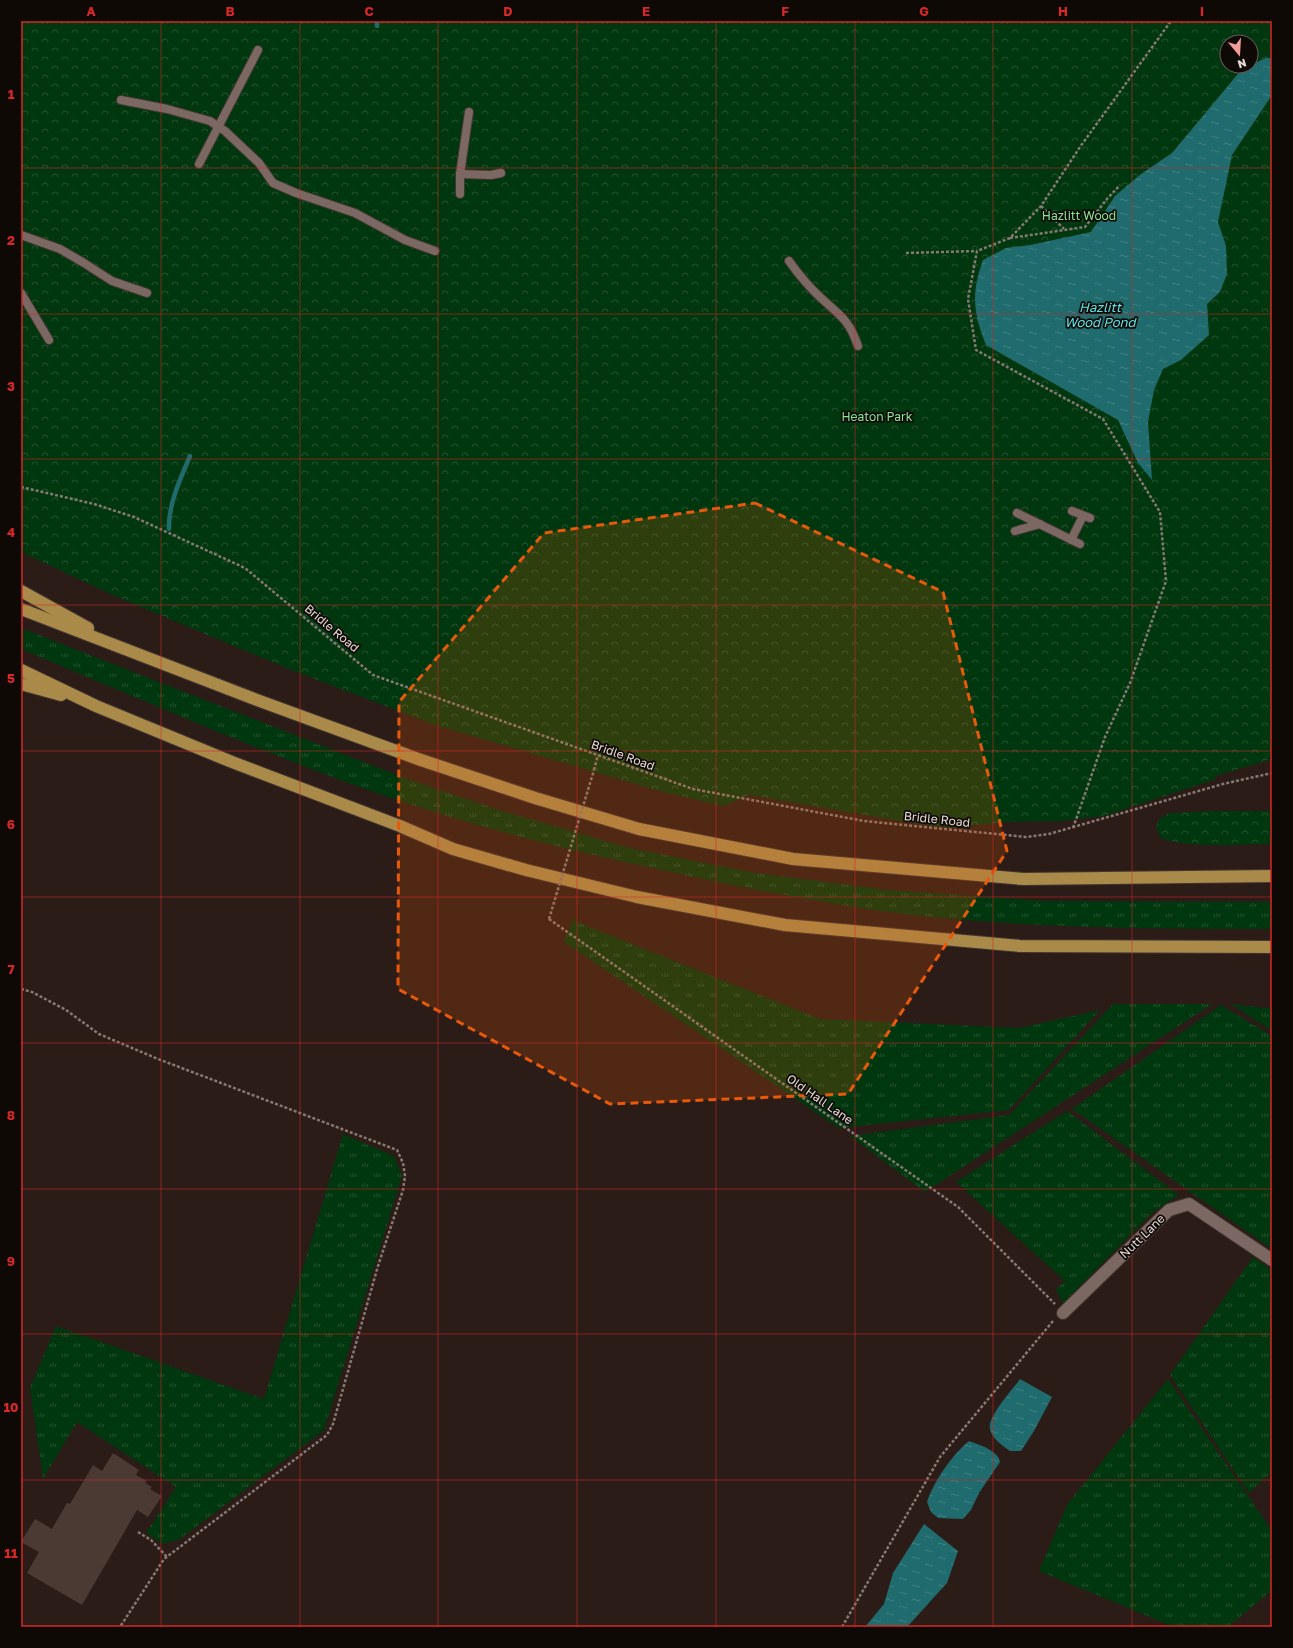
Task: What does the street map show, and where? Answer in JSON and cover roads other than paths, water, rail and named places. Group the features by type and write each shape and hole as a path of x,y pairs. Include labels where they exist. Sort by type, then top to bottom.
{"highway":[{"path":"21,591 122,647"},
{"path":"21,609 418,759 535,798 639,829 792,859 1023,879 1272,876"},
{"path":"21,670 96,706 232,762 400,826 453,849 526,870 637,897 785,925 1020,946 1272,947"},
{"path":"21,684 96,706"}],"street":[{"name":"Nutt Lane","path":"1063,1313 1169,1210 1189,1204 1272,1260"}],"lane":[{"path":"200,164 258,50"},
{"path":"121,100 167,109 210,121 220,127 259,163 273,183 296,193 355,213 405,240 435,251"},
{"path":"460,194 460,174 469,112"},
{"path":"460,174 491,175 501,173"},
{"path":"21,236 60,250 112,281 148,293"},
{"path":"789,261 804,281 841,314 853,331 858,346"},
{"path":"21,293 49,340"},
{"path":"1071,540 1087,517 1072,511"},
{"path":"1017,513 1080,544"},
{"path":"1015,531 1040,524"}],"water":[{"name":"Hazlitt Wood Pond","path":"1266,58 1272,58 1272,95 1232,155 1218,222 1226,246 1227,274 1220,292 1207,304 1209,335 1181,360 1163,369 1154,390 1148,422 1152,480 1138,463 1118,420 986,345 978,323 975,303 975,293 979,272 983,260 1006,248 1030,245 1091,232 1115,196 1141,174 1172,153 1238,74 1259,74 1259,61"},
{"path":"1020,1379 1052,1397 1034,1431 1021,1451 1010,1451 993,1436 990,1429 990,1424 996,1411"},
{"path":"969,1441 992,1451 999,1458 1000,1462 979,1493 971,1510 963,1519 938,1518 931,1512 927,1502 930,1494 950,1461"},
{"path":"924,1524 958,1551 947,1583 907,1627 865,1627 884,1604 893,1573"}],"waterway":[{"path":"377,21 377,26"},
{"path":"169,529 169,520 173,501 190,456"}],"park label":[{"name":"Hazlitt Wood","path":"1079,215"},
{"name":"Heaton Park","path":"877,416"}]}
